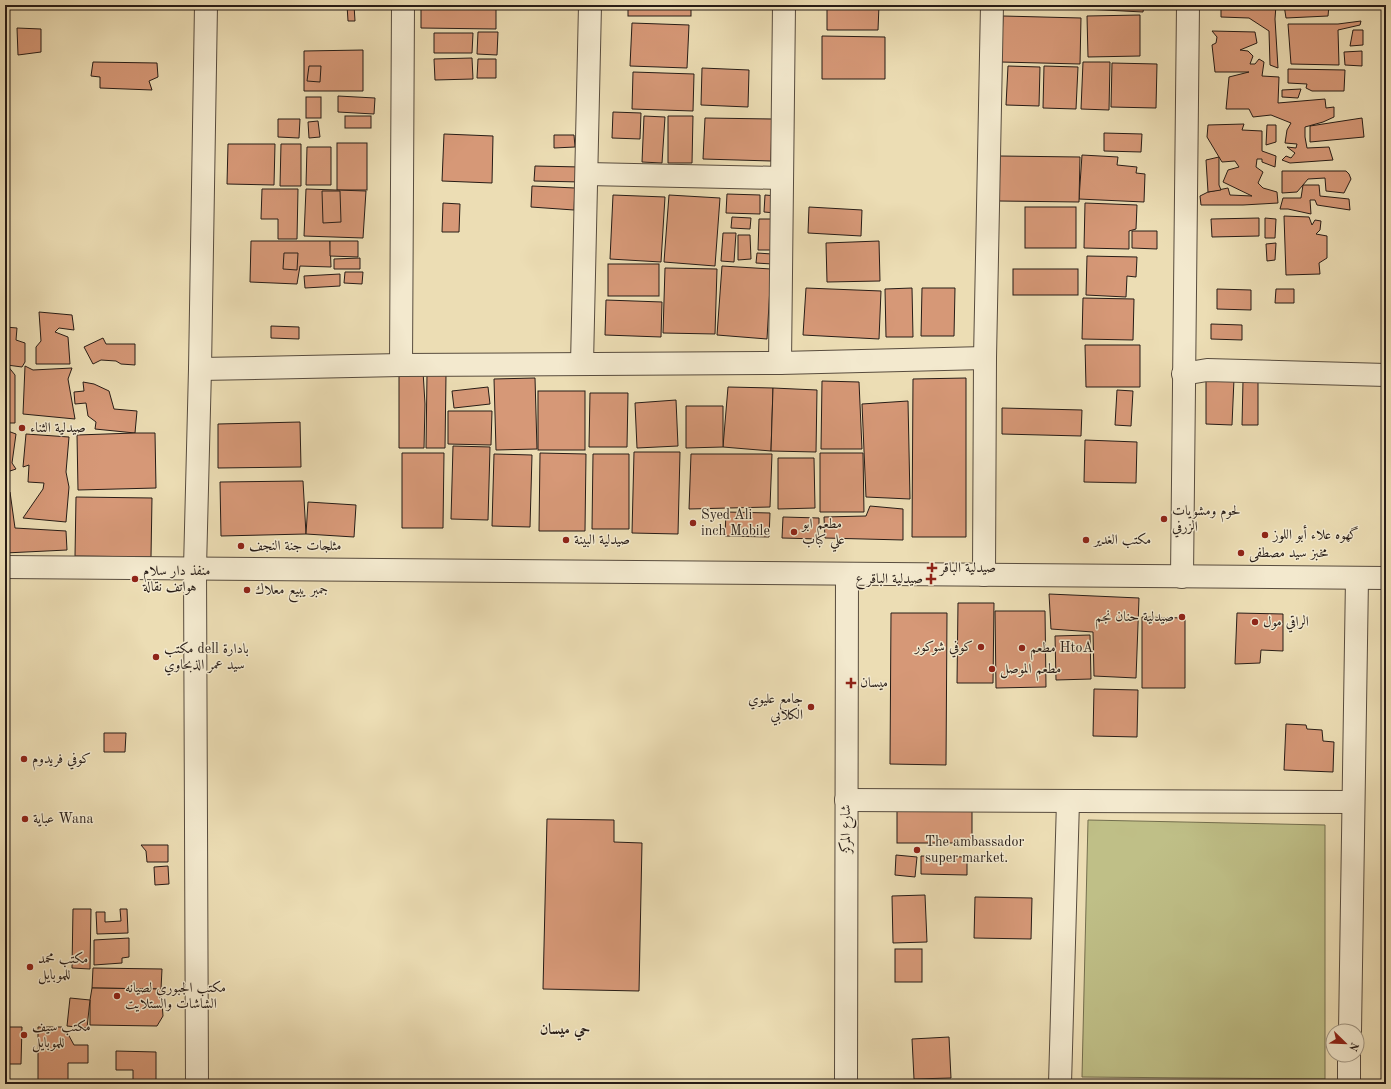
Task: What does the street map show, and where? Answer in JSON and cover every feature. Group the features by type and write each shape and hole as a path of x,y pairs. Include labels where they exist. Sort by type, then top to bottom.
{"street":[{"path":"196,1084 195,568 206,5"},
{"path":"401,365 403,5"},
{"path":"582,364 590,5"},
{"path":"780,363 784,5"},
{"path":"984,575 985,358 992,5"},
{"path":"1182,576 1188,5"},
{"path":"587,174 782,178"},
{"path":"200,369 401,365 780,363 985,358"},
{"path":"1183,374 1207,370 1386,375"},
{"path":"5,566 1386,578"},
{"name":"شارع المركز","path":"846,1084 847,574"},
{"path":"1350,1023 1357,578"},
{"path":"846,800 1354,802"},
{"path":"1060,1084 1068,801"},
{"path":"1349,1084 1350,1063"}],"green space":[{"path":"1088,820 1325,825 1325,1079 1082,1077"}],"building":[{"path":"347,5 354,5 355,21 348,21"},
{"path":"421,5 496,5 496,29 421,28"},
{"path":"628,5 691,5 691,16 628,16"},
{"path":"827,5 879,5 878,30 827,30"},
{"path":"1085,5 1144,5 1143,12 1085,9"},
{"path":"1221,5 1276,5 1275,19 1278,68 1270,65 1269,31 1249,18 1221,17"},
{"path":"1284,5 1329,5 1328,16 1286,18"},
{"path":"1140,15 1140,56 1088,57 1087,16"},
{"path":"1003,16 1081,18 1080,64 1001,62"},
{"path":"1361,21 1360,25 1338,30 1339,65 1291,64 1288,24 1338,24"},
{"path":"632,23 689,25 687,68 630,66"},
{"path":"17,28 41,29 41,52 18,55"},
{"path":"1353,30 1363,30 1363,45 1350,46"},
{"path":"1212,31 1255,32 1257,43 1240,50 1248,51 1253,56 1250,64 1255,64 1259,59 1264,62 1262,76 1279,77 1278,103 1325,99 1326,108 1334,107 1334,117 1305,127 1307,148 1329,147 1333,160 1290,163 1282,160 1286,156 1291,158 1295,153 1287,147 1296,148 1297,144 1285,143 1287,130 1291,123 1271,115 1253,117 1249,109 1226,109 1229,77 1249,72 1215,72 1212,45 1216,43 1217,37"},
{"path":"478,32 498,32 497,55 477,54"},
{"path":"434,33 473,33 472,53 434,53"},
{"path":"822,36 885,37 885,79 822,79"},
{"path":"363,50 363,91 304,91 304,51"},
{"path":"1362,51 1362,66 1345,65 1344,52"},
{"path":"472,58 473,79 435,80 434,59"},
{"path":"478,59 496,59 496,78 477,78"},
{"path":"93,62 157,63 158,77 149,81 152,90 100,88 100,77 91,76"},
{"path":"1083,62 1110,62 1109,110 1081,109"},
{"path":"1112,63 1157,64 1156,108 1111,107"},
{"path":"309,66 321,66 320,82 307,81"},
{"path":"1008,66 1040,67 1039,106 1006,105"},
{"path":"1044,66 1078,67 1076,109 1043,108"},
{"path":"702,68 749,70 748,107 701,105"},
{"path":"1288,69 1345,70 1344,91 1312,91 1306,88 1307,84 1288,83"},
{"path":"633,72 694,74 693,111 632,109"},
{"path":"1301,89 1298,98 1282,97 1282,90"},
{"path":"338,96 375,98 374,114 338,112"},
{"path":"306,97 321,97 321,118 306,118"},
{"path":"613,112 641,113 640,139 612,138"},
{"path":"345,116 371,116 371,128 345,128"},
{"path":"644,116 665,117 662,163 642,162"},
{"path":"668,116 693,116 692,163 668,163"},
{"path":"705,118 772,119 771,161 703,159"},
{"path":"1362,118 1364,137 1310,142 1310,126"},
{"path":"278,119 300,119 299,138 278,137"},
{"path":"318,121 320,137 309,138 308,122"},
{"path":"1244,124 1242,130 1262,131 1262,151 1276,156 1275,167 1262,162 1262,159 1257,159 1256,167 1263,172 1258,183 1263,188 1277,192 1278,203 1201,205 1200,196 1208,192 1228,188 1230,195 1252,196 1223,182 1228,170 1239,167 1235,161 1222,162 1207,137 1208,125"},
{"path":"1267,125 1276,125 1276,142 1266,145"},
{"path":"1104,133 1142,134 1141,152 1104,151"},
{"path":"444,134 493,136 492,183 442,181"},
{"path":"554,135 574,135 575,147 554,148"},
{"path":"337,143 367,143 367,190 337,190"},
{"path":"228,144 275,144 274,185 227,184"},
{"path":"281,144 301,144 301,186 280,186"},
{"path":"307,147 331,147 331,185 306,185"},
{"path":"1082,155 1118,157 1117,165 1137,167 1136,173 1145,174 1144,202 1079,199"},
{"path":"1000,156 1080,157 1079,202 999,201"},
{"path":"1219,157 1219,185 1221,190 1208,192 1206,160"},
{"path":"535,166 581,167 581,182 534,181"},
{"path":"1282,171 1346,171 1351,179 1344,193 1326,191 1325,178 1308,179 1297,192 1282,193"},
{"path":"1303,185 1319,185 1320,196 1349,199 1350,210 1317,205 1315,200 1310,200 1311,214 1288,209 1280,209 1283,198 1301,198"},
{"path":"532,186 575,188 574,210 531,207"},
{"path":"262,189 298,189 297,239 278,239 278,219 261,219"},
{"path":"306,189 366,191 363,238 304,236"},
{"path":"322,191 340,191 341,222 323,223"},
{"path":"727,194 760,195 760,214 726,213"},
{"path":"613,195 665,197 661,262 610,259"},
{"path":"669,195 720,198 715,266 664,262"},
{"path":"765,195 777,196 776,213 764,212"},
{"path":"443,203 460,204 459,232 442,232"},
{"path":"1085,203 1137,205 1136,229 1129,231 1129,249 1084,248"},
{"path":"809,207 862,210 861,236 808,233"},
{"path":"1025,207 1076,207 1076,248 1025,248"},
{"path":"1284,216 1309,217 1312,225 1315,220 1321,221 1320,230 1316,234 1327,236 1327,258 1319,263 1320,274 1286,275"},
{"path":"732,217 751,218 750,229 731,228"},
{"path":"1259,218 1259,236 1212,237 1211,219"},
{"path":"1265,218 1276,219 1275,238 1265,238"},
{"path":"759,219 772,219 771,250 758,250"},
{"path":"1132,231 1157,231 1157,249 1132,248"},
{"path":"723,233 736,233 734,262 721,261"},
{"path":"738,235 750,235 751,259 738,260"},
{"path":"251,241 330,241 331,267 300,266 297,284 250,282"},
{"path":"330,241 358,241 358,257 330,256"},
{"path":"879,241 880,281 827,282 826,243"},
{"path":"1276,243 1275,260 1267,261 1266,244"},
{"path":"284,253 298,253 297,270 283,269"},
{"path":"757,253 772,254 772,264 756,263"},
{"path":"1087,256 1137,257 1136,277 1127,276 1126,297 1086,295"},
{"path":"360,258 360,269 334,269 334,259"},
{"path":"608,264 659,264 659,296 608,296"},
{"path":"722,266 771,269 767,339 717,335"},
{"path":"665,268 717,269 715,334 663,333"},
{"path":"1013,269 1078,269 1078,295 1013,295"},
{"path":"345,272 363,272 362,284 344,283"},
{"path":"340,274 340,286 305,288 304,276"},
{"path":"806,288 881,291 879,339 803,335"},
{"path":"912,288 913,337 886,337 885,289"},
{"path":"922,288 955,288 954,336 921,336"},
{"path":"1217,289 1251,290 1251,310 1217,309"},
{"path":"1276,289 1294,289 1294,303 1275,303"},
{"path":"1083,298 1134,299 1133,340 1082,339"},
{"path":"606,300 662,302 661,337 605,335"},
{"path":"39,312 72,315 74,330 59,328 55,332 68,337 70,364 36,364 36,347 41,341"},
{"path":"1211,324 1242,325 1242,340 1211,339"},
{"path":"271,326 299,327 299,339 271,338"},
{"path":"5,327 17,328 16,340 25,343 25,362 22,367 7,365 15,375 15,423 5,423"},
{"path":"103,338 106,344 135,344 135,365 101,360 93,364 84,347"},
{"path":"1085,345 1140,345 1140,387 1086,387"},
{"path":"25,366 33,370 72,368 68,379 75,419 23,414"},
{"path":"399,371 423,371 425,404 424,448 399,448"},
{"path":"427,375 446,375 445,448 426,448"},
{"path":"535,378 537,449 496,450 494,379"},
{"path":"966,378 966,537 912,537 913,379"},
{"path":"1206,379 1234,379 1232,425 1206,424"},
{"path":"822,381 859,382 862,449 821,449"},
{"path":"1243,381 1258,381 1258,425 1242,425"},
{"path":"83,382 94,384 109,391 114,409 137,411 135,433 95,429 96,422 88,416 86,403 75,404 74,392 84,391"},
{"path":"488,387 490,404 454,408 452,391"},
{"path":"728,387 773,388 771,451 723,447"},
{"path":"773,388 817,390 816,452 771,451"},
{"path":"1117,390 1133,391 1131,426 1115,425"},
{"path":"538,391 585,391 585,450 538,450"},
{"path":"590,393 628,393 627,447 589,447"},
{"path":"676,400 678,446 637,448 635,403"},
{"path":"908,401 910,499 866,497 862,404"},
{"path":"686,406 723,406 723,447 686,448"},
{"path":"1002,408 1082,410 1081,436 1002,434"},
{"path":"448,411 492,411 491,445 448,444"},
{"path":"300,422 301,467 218,468 218,424"},
{"path":"5,430 16,434 12,463 16,469 7,472 5,476"},
{"path":"155,433 156,488 78,490 77,435"},
{"path":"26,434 69,437 66,472 69,487 66,522 23,518 43,489 44,483 28,482 29,465 23,467"},
{"path":"1085,440 1137,442 1136,483 1084,482"},
{"path":"453,446 490,447 488,520 451,519"},
{"path":"634,452 680,452 678,534 632,533"},
{"path":"402,453 444,453 443,528 402,528"},
{"path":"540,453 586,454 585,531 539,531"},
{"path":"820,453 863,453 864,512 820,512"},
{"path":"494,454 532,455 530,527 492,526"},
{"path":"593,454 629,454 629,529 592,529"},
{"path":"691,454 772,454 770,507 689,509"},
{"path":"778,458 814,458 815,508 778,509"},
{"path":"303,481 306,534 221,536 220,482"},
{"path":"10,492 15,528 66,531 67,550 5,553 5,495"},
{"path":"76,497 152,498 151,557 75,556"},
{"path":"308,502 356,505 354,537 306,534"},
{"path":"870,506 903,509 903,540 825,538 824,517 866,516"},
{"path":"726,512 770,513 769,537 725,536"},
{"path":"783,517 819,518 819,539 782,538"},
{"path":"1049,594 1139,598 1136,678 1094,676 1093,632 1051,629"},
{"path":"958,603 994,603 993,683 957,683"},
{"path":"995,611 1045,611 1046,687 996,688"},
{"path":"891,613 947,613 946,765 890,764"},
{"path":"1237,613 1283,614 1283,651 1261,650 1260,663 1235,664"},
{"path":"1142,617 1185,618 1185,688 1142,688"},
{"path":"1090,635 1091,679 1056,680 1055,636"},
{"path":"1094,689 1138,690 1137,737 1093,736"},
{"path":"1286,724 1306,725 1307,729 1322,730 1323,741 1334,742 1333,772 1284,770"},
{"path":"104,733 126,733 125,752 104,752"},
{"path":"897,805 972,805 972,843 897,843"},
{"path":"547,819 614,820 614,842 642,843 639,991 543,989"},
{"path":"141,845 168,845 168,862 147,862 146,851"},
{"path":"896,855 917,857 915,877 895,875"},
{"path":"921,856 967,857 967,875 921,874"},
{"path":"168,866 169,884 155,885 154,867"},
{"path":"925,895 927,942 893,943 892,896"},
{"path":"975,897 1032,898 1031,939 974,938"},
{"path":"73,909 91,909 90,969 72,968"},
{"path":"120,909 127,909 128,933 97,934 96,912 105,912 105,922 121,921"},
{"path":"129,938 129,957 122,958 122,963 94,965 94,940"},
{"path":"895,949 922,949 922,982 895,982"},
{"path":"93,968 162,969 161,989 92,988"},
{"path":"92,988 161,989 163,1016 157,1026 90,1025 90,1000"},
{"path":"70,998 90,1000 87,1028 67,1026"},
{"path":"8,1027 22,1027 21,1064 6,1064"},
{"path":"38,1027 62,1027 62,1032 68,1034 74,1045 88,1045 88,1063 68,1063 68,1080 38,1080"},
{"path":"949,1037 951,1078 914,1079 912,1039"},
{"path":"116,1051 156,1052 156,1080 133,1080 133,1070 116,1070"}],"place":[{"name":"صيدلية الثناء","path":"22,428"},
{"name":"لحوم ومشويات الزرفي","path":"1164,519"},
{"name":"Syed Ali inch Mobile","path":"693,523"},
{"name":"مطعم ابو علي كباب","path":"794,532"},
{"name":"گهوه علاء أبو اللوز","path":"1265,535"},
{"name":"صيدلية البينة","path":"566,540"},
{"name":"مكتب الغدير","path":"1086,540"},
{"name":"مثلجات جنة النجف","path":"241,546"},
{"name":"مخبز سيد مصطفى","path":"1241,553"},
{"name":"صيدلية الباقر","path":"932,568"},
{"name":"منفذ دار سلام هواتف نقالة","path":"135,579"},
{"name":"صيدلية الباقر ع","path":"931,579"},
{"name":"جمبر يبيع معلاك","path":"247,590"},
{"name":"صيدلية حنان نجم","path":"1182,617"},
{"name":"الراقي مول","path":"1255,622"},
{"name":"كوفي شوكور","path":"981,647"},
{"name":"مطعم HtoA","path":"1022,648"},
{"name":"مكتب dell بادارة سيد عمر الذبحاوي","path":"156,657"},
{"name":"مطعم الموصل","path":"992,669"},
{"name":"ميسان","path":"851,683"},
{"name":"جامع عليوي الكلابي","path":"811,707"},
{"name":"كوفي فريدوم","path":"24,759"},
{"name":"عباية Wana","path":"25,819"},
{"name":"The ambassador super market.","path":"917,850"},
{"name":"مكتب محمد للموبايل","path":"30,967"},
{"name":"مكتب الجبوري لصيانه الشاشات والستلايت","path":"117,996"},
{"name":"مكتب سيف للموبايل","path":"24,1035"}],"district":[{"name":"حي ميسان","path":"565,1030"}]}
